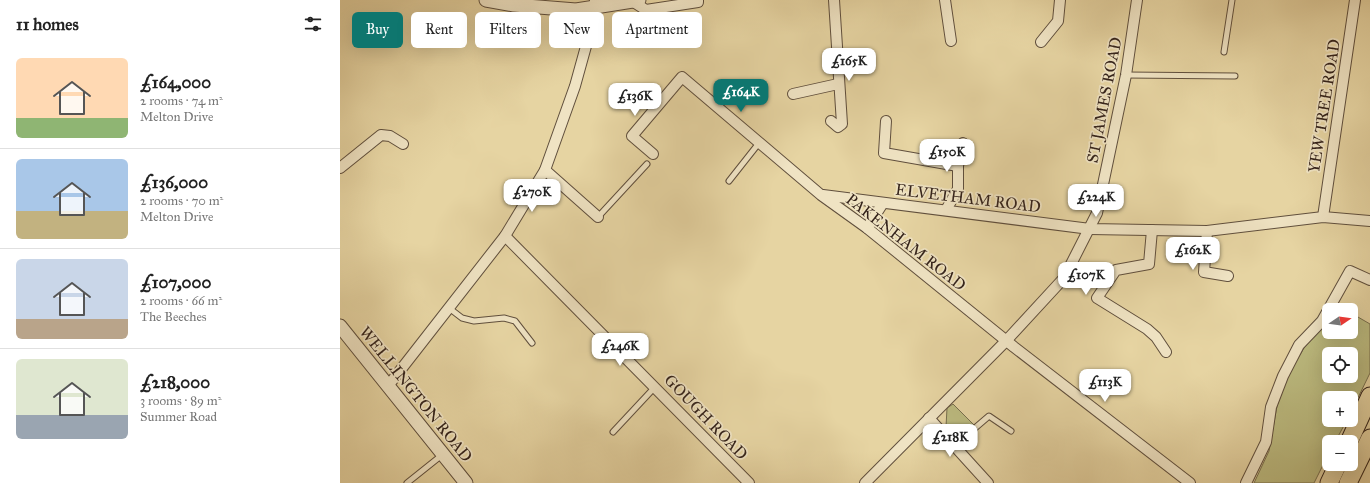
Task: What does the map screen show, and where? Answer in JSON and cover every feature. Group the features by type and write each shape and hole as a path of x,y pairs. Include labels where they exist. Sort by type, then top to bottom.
{"highway":[{"path":"1352,435 1370,396"},
{"path":"1348,483 1370,438"},
{"path":"1329,483 1335,471"}],"street":[{"path":"486,0 514,5 553,8 635,0 646,10 698,2 698,0"},
{"path":"831,121 838,127 842,124 838,84 834,0"},
{"path":"945,0 951,41"},
{"path":"1041,42 1058,21 1060,0"},
{"name":"ST JAMES ROAD","path":"865,483 1006,341 1064,278 1097,213 1126,75 1137,0"},
{"name":"YEW TREE ROAD","path":"1323,217 1355,0"},
{"path":"388,386 505,236 545,170 575,86 593,21 594,4"},
{"name":"PAKENHAM ROAD","path":"653,154 632,136 682,77 821,195 867,228 1006,341 1190,483"},
{"path":"793,94 838,84"},
{"path":"886,121 884,153 958,166"},
{"path":"340,168 381,135 390,136 403,144"},
{"path":"946,210 958,189 958,166 963,143"},
{"path":"545,170 598,216"},
{"name":"ELVETHAM ROAD","path":"821,195 1090,229 1207,231 1323,217 1370,221"},
{"path":"867,228 884,203"},
{"path":"1152,230 1149,264 1116,270 1097,298 1146,329 1156,337 1166,352"},
{"path":"1207,231 1204,272 1228,276"},
{"name":"GOUGH ROAD","path":"505,236 656,386 749,483"},
{"path":"1246,483 1266,442 1271,407 1283,376 1299,345 1322,321 1350,272 1370,280"},
{"name":"WELLINGTON ROAD","path":"340,326 466,483"},
{"path":"929,418 988,483"}],"lane":[{"path":"1224,52 1232,0"},
{"path":"1126,75 1235,76"},
{"path":"729,181 759,143"},
{"path":"598,216 647,164"},
{"path":"449,308 462,318 474,321 504,318 514,321 532,343"},
{"path":"613,432 656,386"},
{"path":"954,446 989,416 1011,431"},
{"path":"407,483 443,455"}],"shaded area":[{"path":"1358,317 1370,324 1370,373 1358,398 1358,391 1322,391 1322,427 1343,427 1339,435 1322,435 1322,467 1314,483 1254,483 1269,451 1277,406 1288,375 1304,348 1322,324 1322,339 1358,339"},
{"path":"953,404 974,425 957,440 946,427 947,408"}]}
